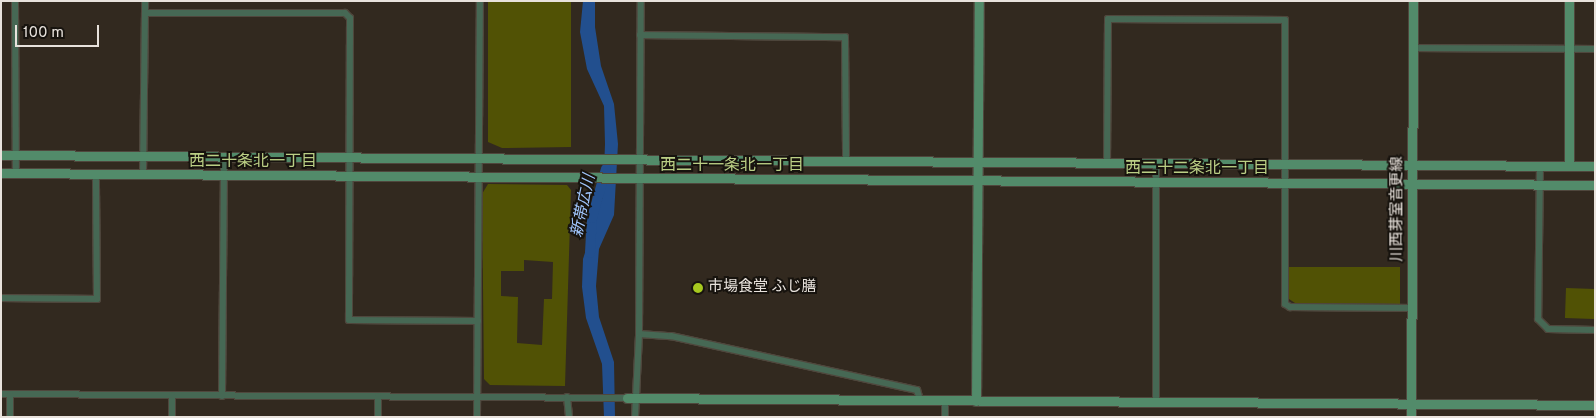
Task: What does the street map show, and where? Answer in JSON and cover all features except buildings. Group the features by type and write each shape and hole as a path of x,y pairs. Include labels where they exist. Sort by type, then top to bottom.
{"street":[{"path":"15,1 16,173"},
{"path":"143,174 145,1"},
{"path":"477,417 480,1"},
{"path":"635,417 639,334 640,178 635,159 641,1"},
{"path":"976,401 979,1"},
{"name":"川西芽室音更線","path":"1411,417 1414,1"},
{"path":"1569,166 1570,1"},
{"path":"145,13 345,12 350,18 350,320 478,321"},
{"path":"1106,163 1108,19 1285,20 1283,182 1285,304 1290,307 1412,308"},
{"path":"640,35 845,37 846,161"},
{"path":"1413,48 1595,49"},
{"path":"1,155 1595,166"},
{"path":"222,396 224,156"},
{"path":"1156,163 1156,402"},
{"path":"1540,166 1538,319 1548,329 1595,330"},
{"path":"1,173 1595,184"},
{"path":"1,298 97,299 96,175"},
{"path":"639,334 671,336 917,390 920,400"},
{"path":"1,394 1595,405"},
{"path":"10,394 10,417"},
{"path":"172,395 172,417"},
{"path":"378,396 378,417"},
{"path":"567,397 569,417"},
{"path":"945,400 945,417"}],"shaded area":[{"path":"488,1 571,1 571,147 502,148 488,142"},
{"path":"488,184 567,185 571,190 565,386 490,385 484,379 482,194","holes":["524,260 553,262 552,299 544,299 542,345 517,343 518,297 501,296 501,271 524,271"]},
{"path":"1287,267 1400,267 1400,304 1295,303 1289,299"},
{"path":"1566,288 1595,289 1594,319 1565,318"}],"water":[{"path":"583,1 595,1 595,27 601,66 614,104 618,144 614,215 599,249 596,286 599,317 614,362 615,417 604,417 602,364 586,318 582,287 583,259 603,196 605,144 604,106 587,69 580,32"}],"waterway":[{"name":"新帯広川","path":"590,253 592,218 606,169"}],"place":[{"name":"市場食堂 ふじ膳","path":"698,288"}],"district":[{"name":"西二十条北一丁目","path":"253,162"},
{"name":"西二十一条北一丁目","path":"732,166"},
{"name":"西二十二条北一丁目","path":"1197,169"}]}
